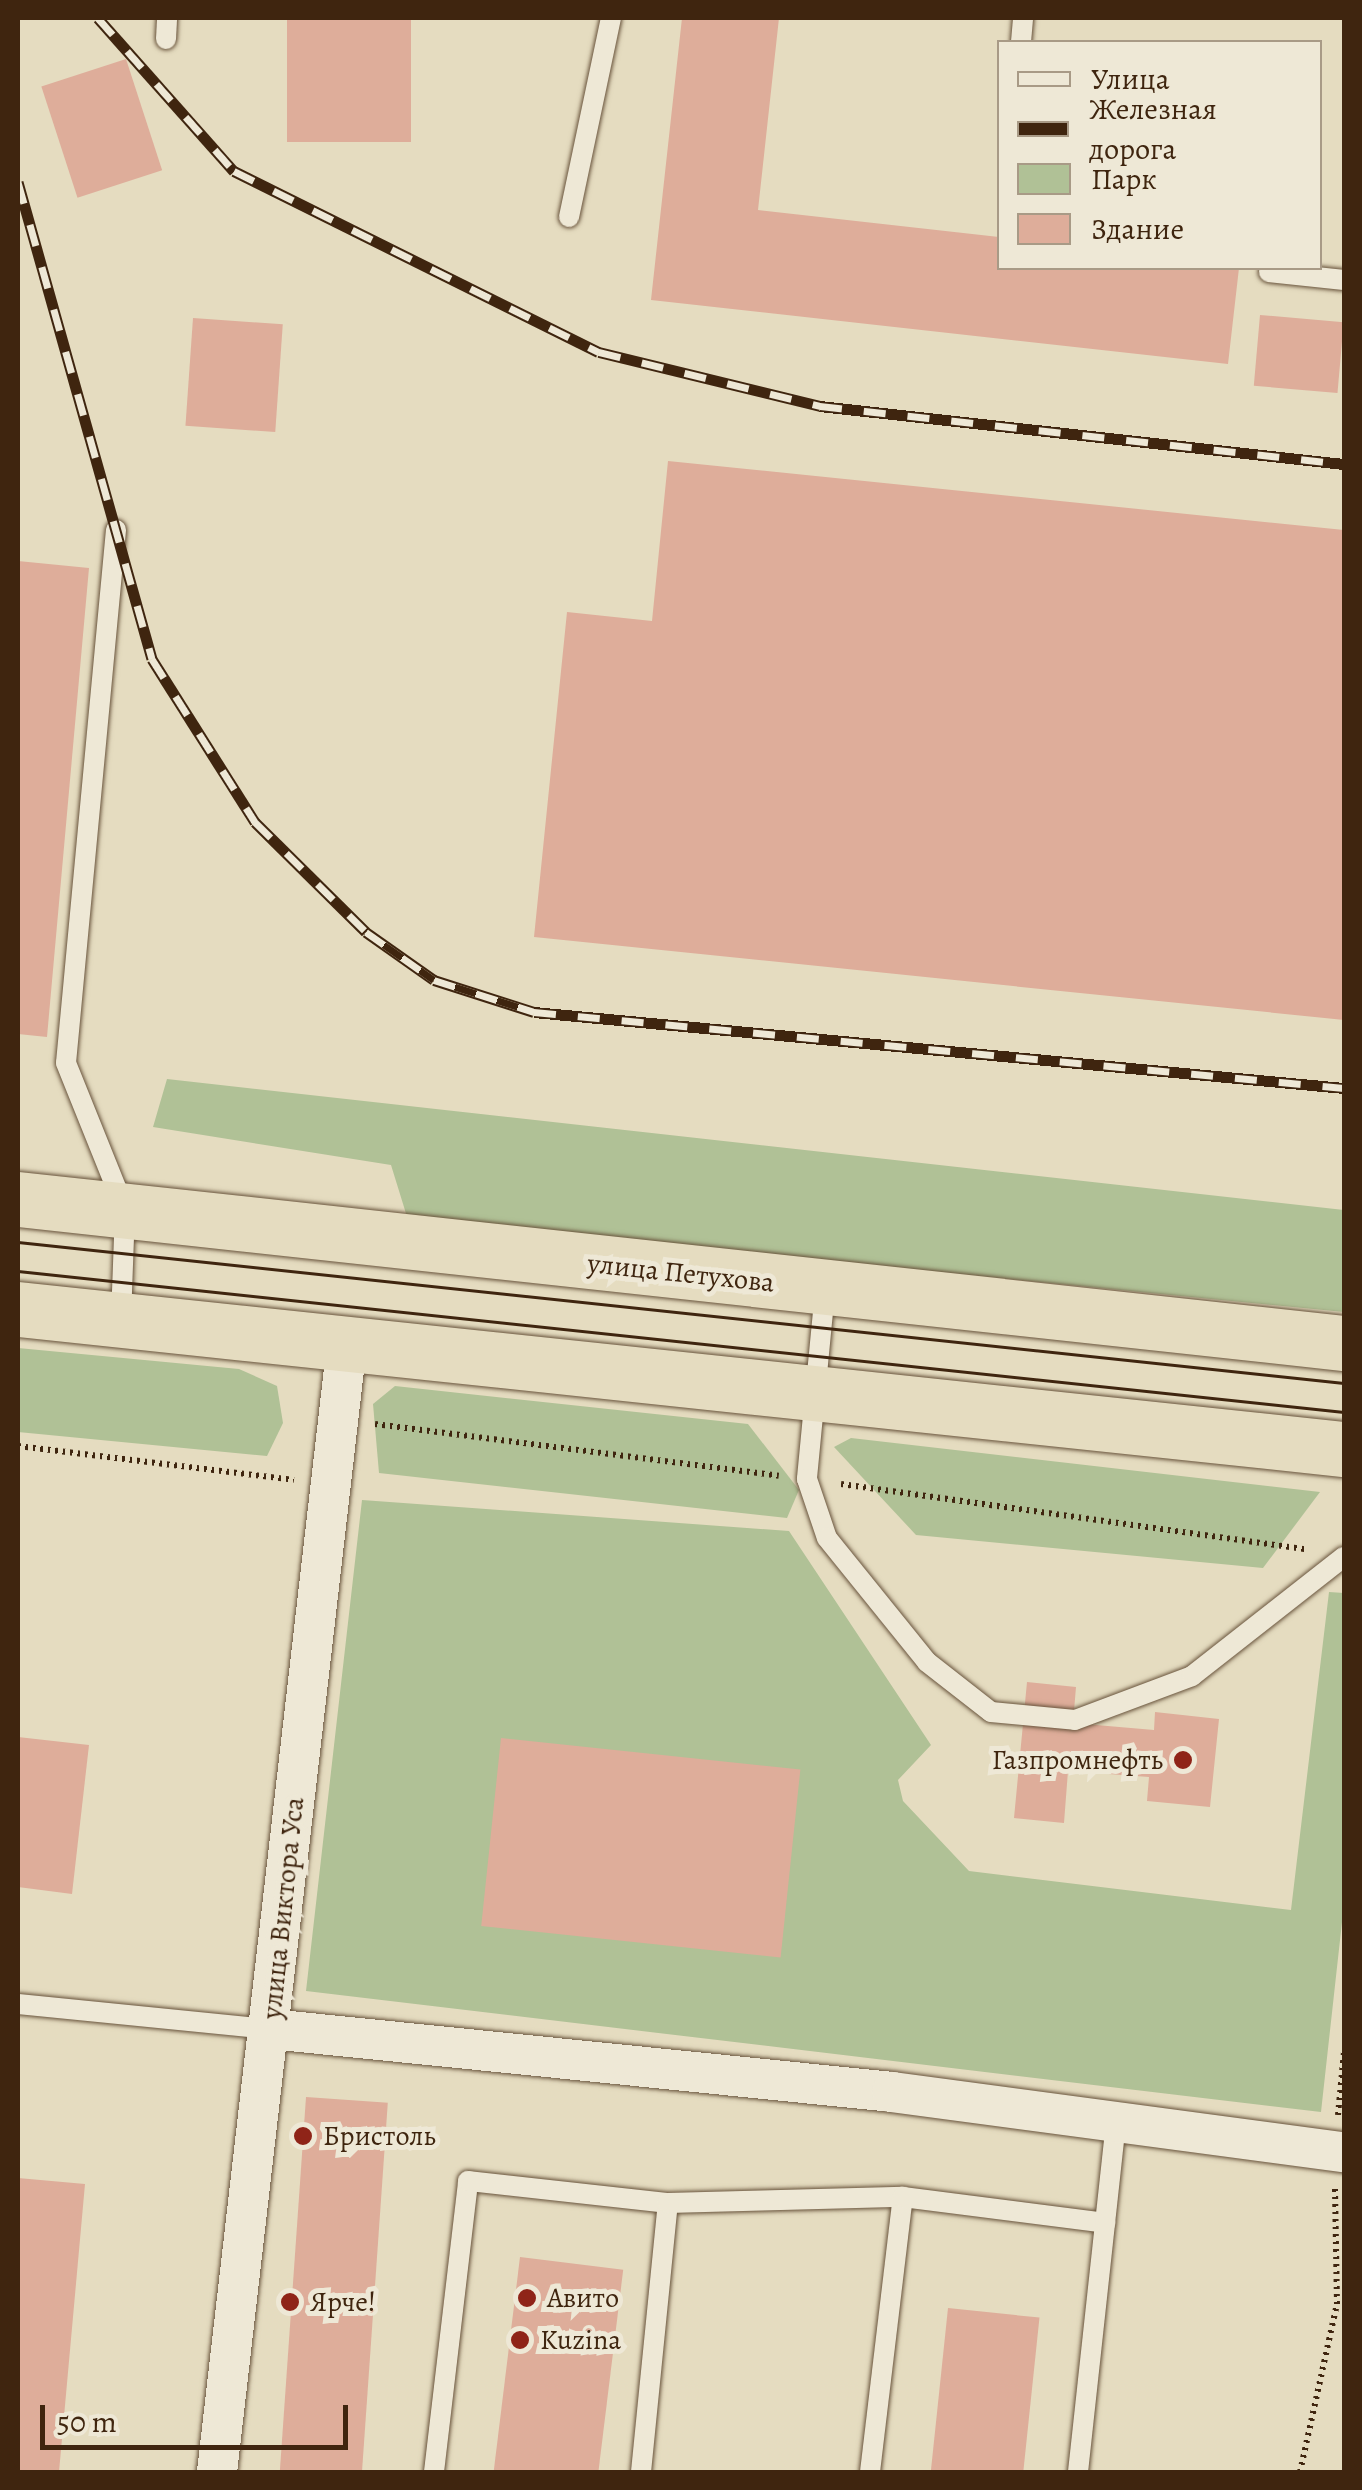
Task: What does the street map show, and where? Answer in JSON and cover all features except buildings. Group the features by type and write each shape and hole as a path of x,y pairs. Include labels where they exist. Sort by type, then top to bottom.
{"highway":[{"name":"улица Петухова","path":"18,1200 1344,1343"},
{"path":"18,1309 1344,1449"}],"street":[{"name":"улица Виктора Уса","path":"217,2472 347,1344"},
{"path":"270,2029 1340,2151"}],"lane":[{"path":"568,217 611,18"},
{"path":"1268,272 1344,280"},
{"path":"116,530 66,1063 125,1210 121,1320"},
{"path":"826,1289 807,1480 828,1538 927,1662 991,1712 1074,1720 1192,1676 1344,1556"},
{"path":"18,2004 270,2029"},
{"path":"1078,2472 1116,2124"},
{"path":"434,2472 468,2181 668,2203 903,2197 1105,2223"},
{"path":"870,2472 903,2197"},
{"path":"641,2472 668,2203"}],"path":[{"path":"18,1446 330,1485"},
{"path":"1300,2472 1336,2304 1344,2052"}],"green space":[{"path":"167,1079 1344,1210 1344,1312 408,1220 391,1165 153,1127"},
{"path":"18,1348 239,1369 277,1386 283,1423 267,1456 18,1432"},
{"path":"395,1386 748,1424 799,1490 787,1518 379,1473 373,1404"},
{"path":"851,1438 1320,1492 1263,1568 916,1535 834,1447"},
{"path":"362,1500 789,1531 931,1745 898,1780 903,1801 969,1871 1291,1910 1329,1592 1344,1593 1344,1904 1321,2112 306,1991"}],"tram line":[{"path":"18,1242 1344,1383"},
{"path":"18,1271 1344,1412"}],"railway":[{"path":"98,18 234,171 599,352 820,406 1344,464"},
{"path":"18,182 152,659 255,822 366,932 434,980 534,1012 1344,1088"}],"place":[{"name":"Газпромнефть","path":"1183,1760"},
{"name":"Бристоль","path":"303,2136"},
{"name":"Авито","path":"527,2298"},
{"name":"Ярче!","path":"290,2302"},
{"name":"Kuzina","path":"520,2340"}]}
